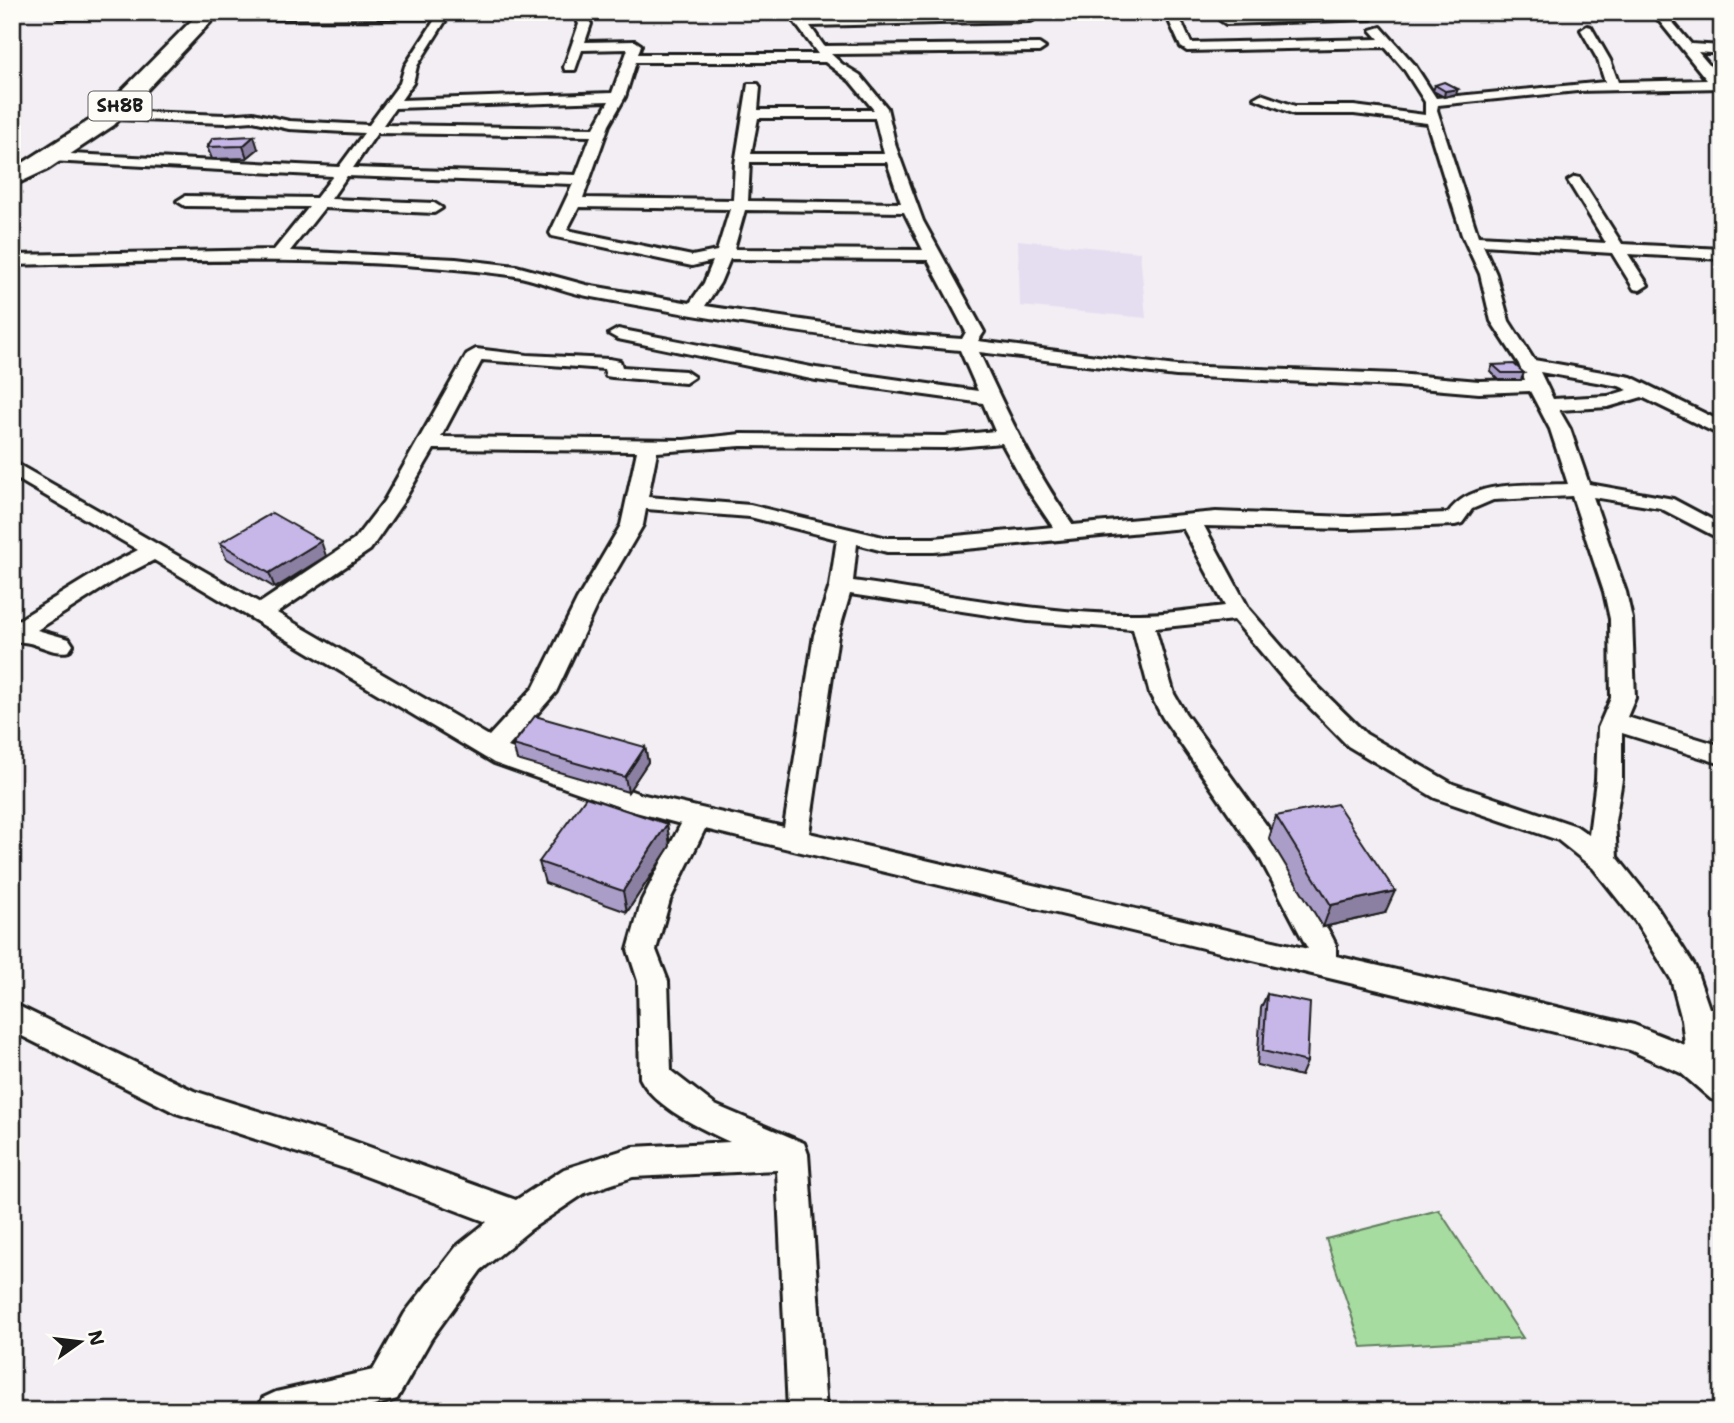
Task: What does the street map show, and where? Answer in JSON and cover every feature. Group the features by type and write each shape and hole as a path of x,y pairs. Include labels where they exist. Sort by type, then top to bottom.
{"main road":[{"name":"SH8B","path":"12,178 50,157 111,115 209,14"}],"street":[{"path":"570,66 585,24 578,12"},
{"path":"1171,12 1187,47 1388,43"},
{"path":"1658,12 1719,84"},
{"path":"1690,12 1722,14"},
{"path":"258,27 268,13"},
{"path":"209,14 445,13"},
{"path":"278,255 320,203 406,83 411,66 445,13"},
{"path":"1226,20 1365,14 1409,67 1433,111 1472,240 1488,274 1500,321 1528,364 1560,429 1615,592 1621,619 1623,698 1610,728 1609,780 1602,821 1603,860"},
{"path":"632,58 824,54 1028,17"},
{"path":"798,18 959,30 1039,48"},
{"path":"798,18 824,54 868,92 881,114 915,221 975,332 967,345"},
{"path":"1587,30 1604,60 1613,86"},
{"path":"577,46 635,45 618,97 600,132 574,202 558,233 691,261 724,254 935,255"},
{"path":"1689,48 1722,50"},
{"path":"1262,98 1294,110 1433,111 1529,91 1719,84"},
{"path":"695,308 712,283 738,206 754,87"},
{"path":"390,104 618,97"},
{"path":"751,114 881,114"},
{"path":"111,115 226,119 253,117 289,125 373,129 600,132"},
{"path":"50,157 342,172 582,180"},
{"path":"743,158 893,158"},
{"path":"1575,181 1640,285"},
{"path":"185,201 434,208"},
{"path":"574,202 911,208"},
{"path":"1472,240 1722,254"},
{"path":"12,260 278,255 403,260 504,270 584,290 831,331 1176,371 1384,379 1479,387 1536,385"},
{"path":"618,334 816,374 991,398"},
{"path":"967,345 1006,433 1036,487 1067,532"},
{"path":"261,613 362,545 393,502 476,354 527,360 609,363 614,365 612,372 685,377"},
{"path":"1528,364 1624,381 1722,430"},
{"path":"1546,405 1627,399 1642,390"},
{"path":"428,443 684,446 741,440 945,442 994,439 1006,433"},
{"path":"492,749 544,692 588,600 632,525 648,446"},
{"path":"12,467 503,756 637,803 1634,1038 1692,1063 1712,1081"},
{"path":"636,502 750,511 887,545 922,545 1190,520 1260,519 1349,523 1455,519 1464,505 1489,494 1580,489 1666,503 1722,534"},
{"path":"1190,520 1241,614 1301,684 1357,740 1444,791 1567,833 1603,860 1646,914 1685,976 1709,1021 1712,1081"},
{"path":"795,840 825,635 841,586 848,535"},
{"path":"15,634 111,573 154,551"},
{"path":"841,586 1036,617 1086,621 1142,622 1239,612 1241,614"},
{"path":"1142,622 1162,694 1175,718 1270,851 1322,945 1322,964"},
{"path":"15,634 61,645"},
{"path":"1613,721 1722,755"},
{"path":"698,817 656,901 642,950 653,981 656,1078 704,1115 792,1154"},
{"path":"12,1016 187,1103 347,1154 519,1217"},
{"path":"276,1411 384,1387 418,1326 469,1258 519,1217 576,1180 633,1162 792,1154"},
{"path":"792,1154 807,1411"}],"shaded area":[{"path":"1018,240 1140,252 1146,318 1020,306"}],"green space":[{"path":"1439,1210 1523,1338 1362,1347 1326,1239"}],"building":[{"path":"1444,82 1458,89 1445,91 1435,85"},
{"path":"254,136 243,146 207,147 213,138"},
{"path":"1514,364 1524,373 1502,373 1493,365"},
{"path":"272,513 321,541 269,573 220,543"},
{"path":"535,716 645,747 625,777 513,745"},
{"path":"586,797 667,824 623,891 539,862"},
{"path":"1337,804 1395,891 1331,905 1276,816"},
{"path":"1267,994 1310,1003 1307,1062 1263,1051"}]}
